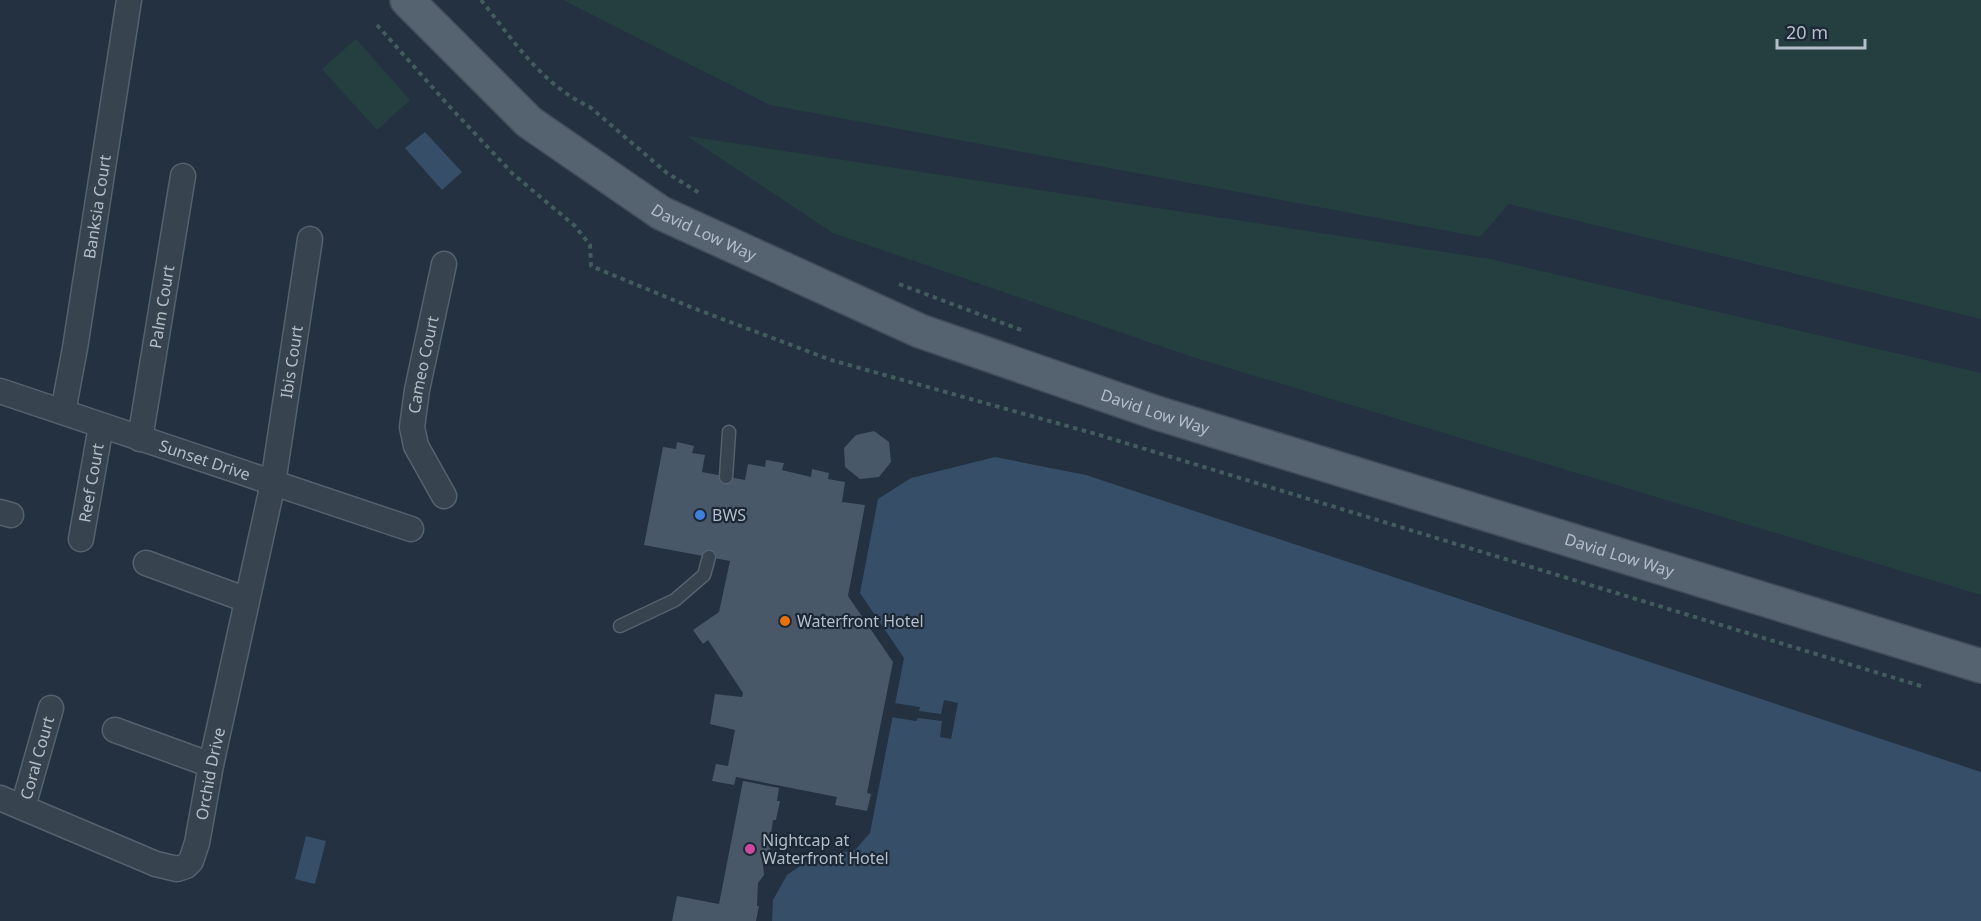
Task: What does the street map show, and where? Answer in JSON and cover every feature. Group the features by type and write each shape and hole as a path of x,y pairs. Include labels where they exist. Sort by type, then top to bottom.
{"main road":[{"name":"David Low Way","path":"407,0 529,122 661,213 920,331 1157,413 1981,666"}],"street":[{"name":"Banksia Court","path":"63,412 129,0"},
{"name":"Palm Court","path":"140,439 183,176"},
{"name":"Ibis Court","path":"273,483 310,239"},
{"name":"Cameo Court","path":"444,264 417,390 412,427 416,446 444,496"},
{"name":"Sunset Drive","path":"0,391 411,529"},
{"name":"Reef Court","path":"81,539 100,426"},
{"name":"Orchid Drive","path":"0,798 156,864 177,869 186,866 191,861 273,483"},
{"path":"146,563 247,600"},
{"name":"Coral Court","path":"23,807 51,708"},
{"path":"115,730 211,765"}],"lane":[{"path":"726,477 729,432"},
{"path":"620,626 675,600 704,575 709,558"}],"path":[{"path":"481,0 535,68 575,100 590,107 667,173 705,197"},
{"path":"377,25 513,174 576,226 590,245 591,266 693,308 831,360 1107,438 1924,687"},
{"path":"890,281 1030,333"}],"green space":[{"path":"563,0 1981,0 1981,319 1509,204 1480,237 770,105"},
{"path":"356,39 410,100 377,130 322,69"},
{"path":"687,136 1490,259 1981,373 1981,595 1189,356 833,233"}],"water":[{"path":"425,132 462,172 442,190 405,148"},
{"path":"995,457 1086,475 1981,772 1981,921 772,921 773,900 787,875 813,857 855,850 870,833 904,658 860,593 878,499 911,478"},
{"path":"306,836 326,841 315,884 295,879"}],"pier":[{"path":"944,700 958,703 951,739 940,737 942,721 918,718 916,721 891,717 894,703 920,707 919,711 941,714"}],"building":[{"path":"874,431 889,442 891,462 879,477 860,479 845,467 844,448 856,435"},
{"name":"Waterfront Hotel","path":"677,442 694,446 692,453 705,455 702,472 745,480 748,464 765,467 766,460 784,463 782,470 811,477 812,469 829,473 828,479 845,482 842,502 865,505 848,596 893,662 867,793 871,794 867,811 835,805 837,797 736,777 734,785 712,781 716,764 728,766 735,730 710,724 715,694 742,697 743,693 708,640 703,644 693,630 719,612 730,561 644,545 663,447 676,449"},
{"name":"Nightcap at Waterfront Hotel","path":"743,781 779,788 777,801 780,801 776,820 773,820 772,845 763,865 764,875 758,883 757,906 759,906 756,921 672,921 677,896 719,904"}],"place":[{"name":"BWS","path":"700,515"},
{"name":"Waterfront Hotel","path":"785,621"},
{"name":"Nightcap at Waterfront Hotel","path":"750,849"}]}
